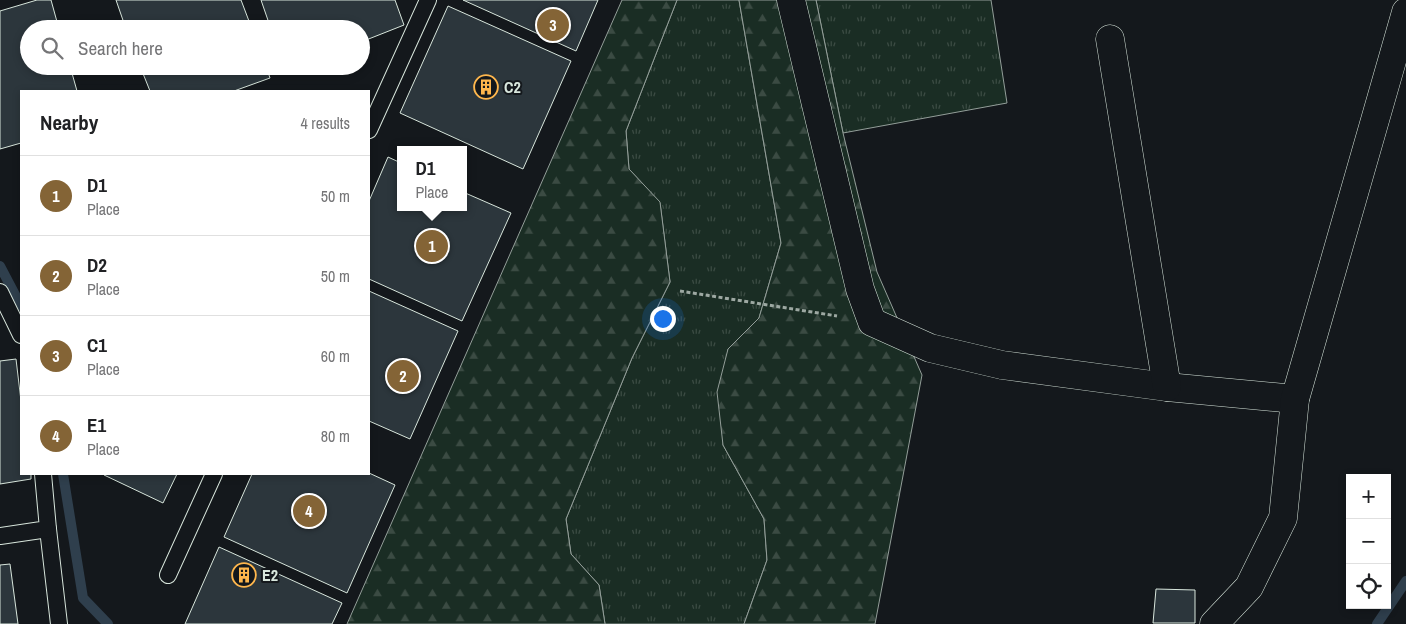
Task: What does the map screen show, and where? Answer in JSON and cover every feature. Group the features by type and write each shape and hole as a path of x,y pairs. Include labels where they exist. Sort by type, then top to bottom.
{"street":[{"path":"791,0 860,289 872,322 930,348 1002,365 1167,387 1295,399"},
{"path":"1214,624 1249,587 1283,518 1295,399 1406,12"},
{"path":"1110,40 1167,387"}],"lane":[{"path":"370,128 428,0"},
{"path":"0,292 20,333"},
{"path":"43,475 59,624"},
{"path":"168,575 214,475"},
{"path":"0,536 48,529"}],"path":[{"path":"680,291 872,322"}],"green space":[{"path":"622,0 677,0 626,131 629,169 660,202 670,282 632,358 566,519 571,554 599,585 605,624 347,624"},
{"path":"677,0 739,0 781,243 759,318 728,349 723,445 764,519 767,560 744,624 605,624 599,585 571,554 566,519 632,358 670,282 660,203 629,169 626,131"},
{"path":"739,0 816,0 843,133 877,272 922,375 875,624 744,624 767,560 764,519 723,445 717,392 728,349 759,318 781,243"},
{"path":"816,0 991,0 1007,103 843,133"}],"building":[{"path":"37,0 51,0 57,20 20,20 20,75 73,75 77,90 20,90 20,143 0,149 0,11"},
{"path":"116,0 241,0 249,20 123,20"},
{"path":"261,0 395,0 404,25 370,38 370,20 268,20"},
{"path":"463,0 598,0 576,51"},
{"name":"C2","path":"448,6 571,61 523,169 400,113"},
{"path":"144,75 269,75 270,78 237,90 150,90"},
{"path":"388,157 397,161 397,211 467,211 467,194 511,213 462,321 370,279 370,199"},
{"path":"370,291 458,331 410,439 370,421"},
{"path":"16,359 20,393 20,475 31,475 31,479 0,484 0,361"},
{"path":"370,473 395,485 347,593 224,537 252,475 370,475"},
{"path":"104,475 177,475 163,503"},
{"name":"E2","path":"219,547 342,603 332,624 185,624"},
{"path":"10,564 18,624 0,624 0,565"},
{"path":"1156,589 1195,590 1195,623 1153,623"}],"waterway":[{"path":"0,266 20,304"},
{"path":"63,475 83,598 108,624"},
{"path":"1377,624 1406,581"}],"place":[{"name":"C1","path":"553,25"},
{"name":"C2","path":"486,87"},
{"name":"D1","path":"432,246"},
{"name":"D2","path":"403,376"},
{"name":"E1","path":"309,511"},
{"name":"E2","path":"244,575"}]}
